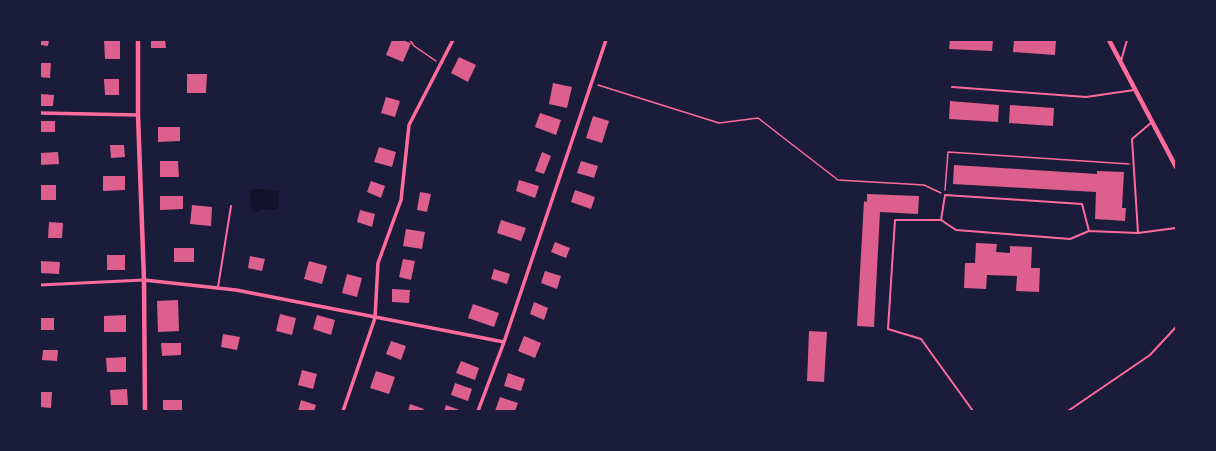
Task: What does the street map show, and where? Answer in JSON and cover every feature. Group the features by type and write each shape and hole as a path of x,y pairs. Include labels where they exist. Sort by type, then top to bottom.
{"street":[{"path":"138,40 138,115 144,280 145,411"},
{"path":"343,411 375,318 378,263 402,200 410,125 452,40"},
{"path":"478,411 504,342 606,40"},
{"path":"1109,40 1176,167"},
{"path":"40,113 138,115"},
{"path":"40,285 144,280 236,290 504,342"}],"lane":[{"path":"1121,62 1127,40"},
{"path":"952,87 1086,97 1136,90"},
{"path":"1138,233 1132,138 1152,122"},
{"path":"941,220 945,195 1082,204 1089,231"},
{"path":"218,288 231,206"},
{"path":"973,411 921,339 888,329 895,220 941,220 956,230 1070,239 1089,231 1138,233 1176,228"},
{"path":"1068,411 1150,355 1176,327"}],"path":[{"path":"410,40 414,46 441,64"},
{"path":"592,83 718,123 758,118 838,180 924,185 945,195 948,152 1134,164"}],"shaded area":[{"path":"260,189 279,191 279,206 277,210 261,209 259,212 253,211 251,206 251,190"}],"building":[{"path":"40,40 49,40 48,46 40,45"},
{"path":"104,40 120,40 120,59 105,59"},
{"path":"151,40 165,40 166,48 151,48"},
{"path":"392,40 402,40 411,43 403,62 386,55"},
{"path":"950,40 993,40 992,51 949,49"},
{"path":"1014,40 1056,40 1055,55 1013,52"},
{"path":"459,57 476,65 468,82 451,73"},
{"path":"40,63 51,63 50,78 40,77"},
{"path":"187,74 207,74 206,93 187,93"},
{"path":"104,79 119,79 119,95 105,95"},
{"path":"553,83 572,87 567,108 549,104"},
{"path":"40,94 54,95 53,106 40,106"},
{"path":"386,97 400,101 395,117 381,113"},
{"path":"950,101 999,105 998,122 949,119"},
{"path":"1010,105 1054,108 1053,126 1009,123"},
{"path":"540,113 561,120 556,135 535,127"},
{"path":"593,116 609,121 602,143 586,138"},
{"path":"40,121 55,121 55,132 40,132"},
{"path":"158,127 180,127 180,141 158,142"},
{"path":"110,145 124,145 125,157 111,158"},
{"path":"379,147 396,152 392,167 374,162"},
{"path":"58,152 59,164 40,165 40,153"},
{"path":"542,152 551,156 544,174 535,171"},
{"path":"160,161 178,161 179,177 160,177"},
{"path":"581,161 598,166 594,178 577,173"},
{"path":"954,165 1097,174 1097,171 1124,172 1122,208 1126,208 1125,221 1095,219 1096,192 953,184"},
{"path":"103,176 125,176 125,190 103,191"},
{"path":"519,180 539,186 535,198 516,191"},
{"path":"371,181 385,186 381,198 367,192"},
{"path":"40,185 56,185 56,200 40,200"},
{"path":"575,190 595,197 591,209 571,202"},
{"path":"420,192 431,194 427,212 417,210"},
{"path":"867,194 919,196 918,214 880,212 874,327 857,326 864,201 867,202"},
{"path":"160,196 183,196 183,209 160,210"},
{"path":"192,205 212,207 211,226 190,224"},
{"path":"360,210 375,214 372,227 357,222"},
{"path":"501,220 526,228 521,241 497,233"},
{"path":"49,222 63,223 62,238 48,238"},
{"path":"406,229 425,232 422,249 403,246"},
{"path":"555,242 570,248 566,258 551,252"},
{"path":"976,243 997,244 996,252 1010,253 1010,246 1032,247 1031,268 1040,268 1039,292 1016,291 1017,276 987,275 986,289 964,288 965,263 975,263"},
{"path":"174,248 194,248 194,262 174,262"},
{"path":"107,255 125,255 125,270 107,270"},
{"path":"250,256 265,259 262,271 248,268"},
{"path":"403,259 415,261 411,280 399,277"},
{"path":"40,261 60,262 59,274 40,273"},
{"path":"309,261 327,266 322,284 304,279"},
{"path":"494,269 510,274 507,284 491,279"},
{"path":"545,271 561,276 557,289 541,283"},
{"path":"347,274 362,278 357,297 342,293"},
{"path":"392,289 410,290 409,303 392,302"},
{"path":"178,300 179,331 158,332 157,301"},
{"path":"534,302 548,308 544,320 530,314"},
{"path":"473,304 499,313 494,327 468,318"},
{"path":"280,314 296,318 292,335 276,331"},
{"path":"126,315 126,332 104,332 104,316"},
{"path":"317,315 335,320 331,335 313,329"},
{"path":"40,318 54,318 54,330 40,330"},
{"path":"809,331 827,332 824,382 807,381"},
{"path":"223,334 240,337 237,350 221,347"},
{"path":"524,336 541,343 535,358 518,351"},
{"path":"391,341 406,346 401,360 386,354"},
{"path":"161,343 181,343 181,355 162,356"},
{"path":"43,350 58,350 57,361 42,360"},
{"path":"126,357 126,372 107,372 106,358"},
{"path":"461,361 479,368 475,380 456,373"},
{"path":"302,370 317,374 313,389 298,385"},
{"path":"376,371 395,377 389,394 370,388"},
{"path":"508,373 525,379 521,391 504,386"},
{"path":"455,383 472,389 468,401 451,395"},
{"path":"127,389 128,405 111,405 110,390"},
{"path":"40,392 52,392 51,408 40,407"},
{"path":"500,397 518,403 515,411 495,411"},
{"path":"163,400 182,400 182,411 163,411"},
{"path":"301,400 316,405 314,411 298,411"},
{"path":"410,404 424,409 423,411 408,411"},
{"path":"446,405 462,411 444,411"}]}
